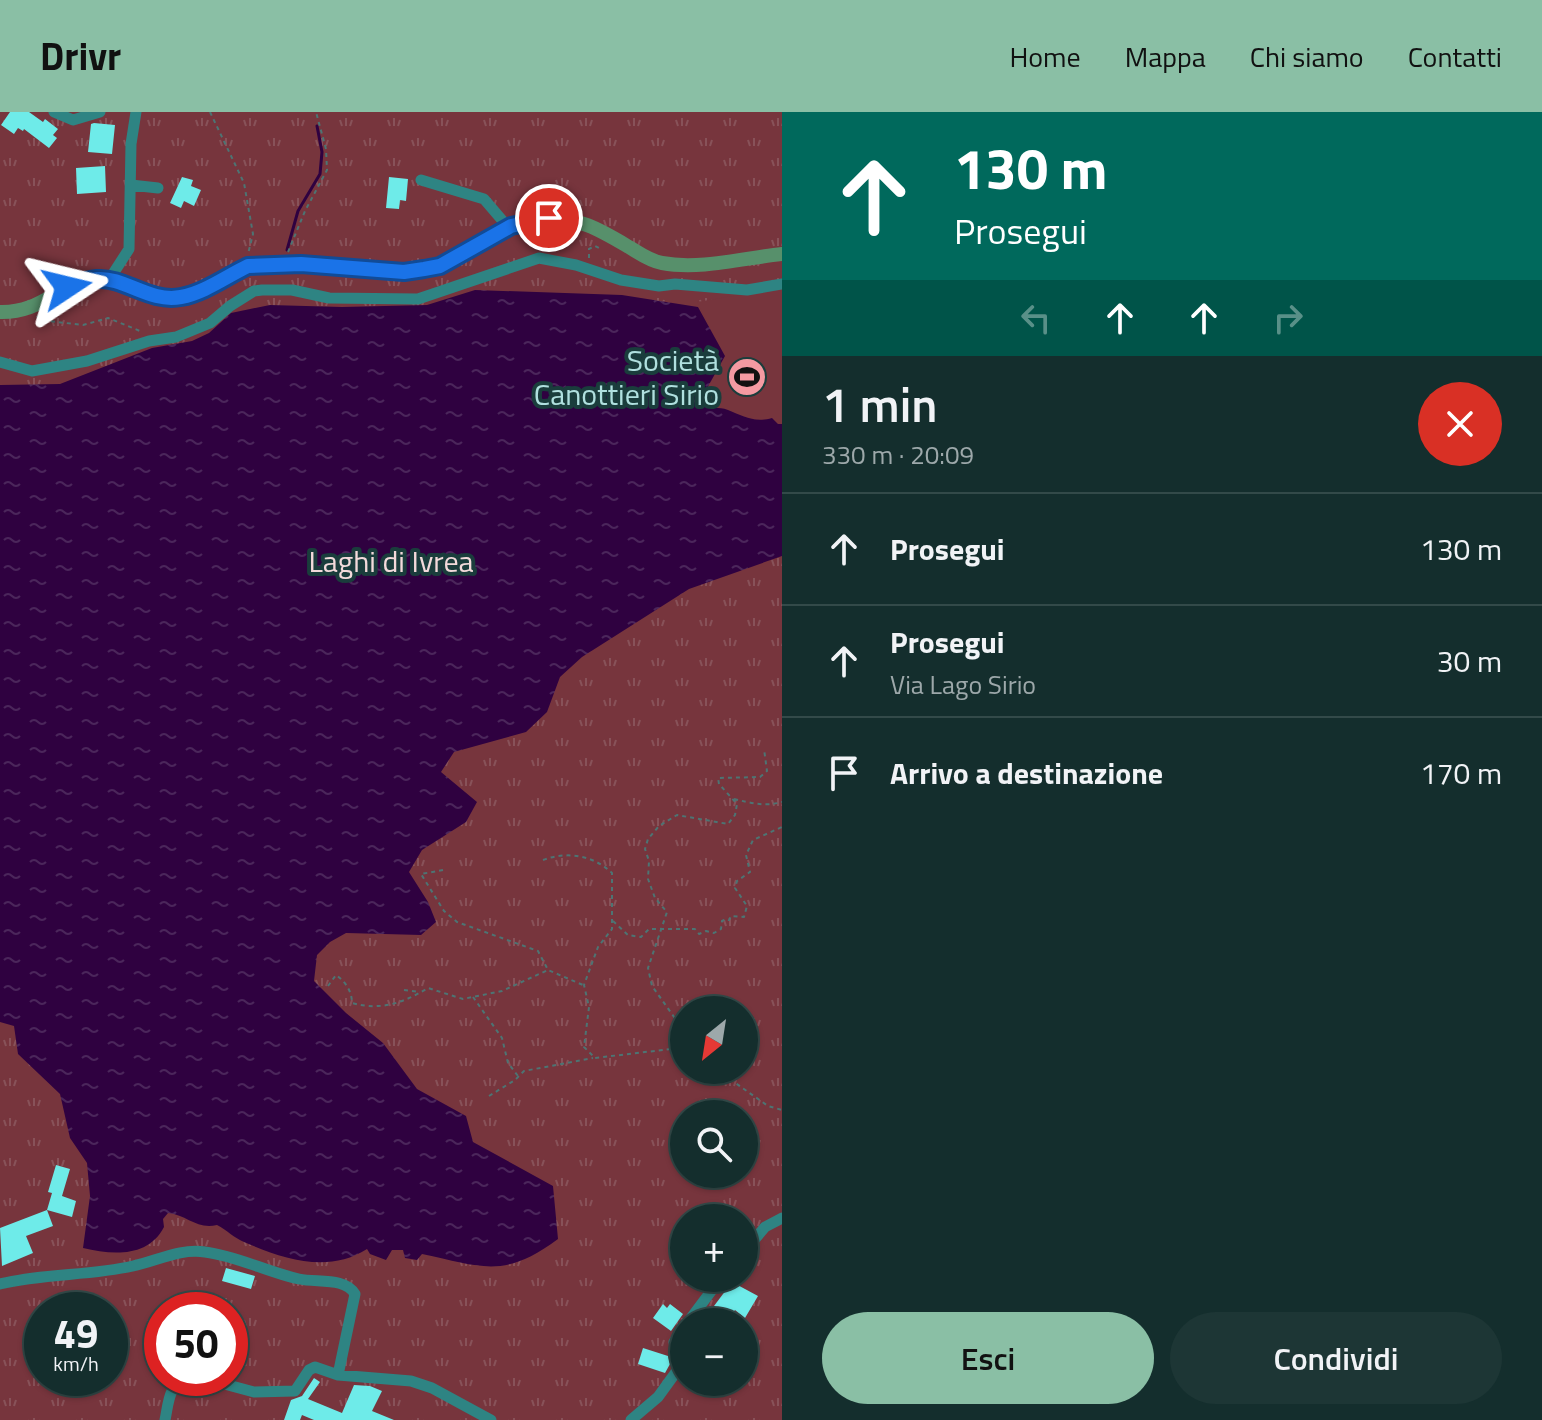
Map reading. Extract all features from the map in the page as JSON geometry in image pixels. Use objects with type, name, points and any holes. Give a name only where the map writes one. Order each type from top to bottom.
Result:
[{"type":"main road","points":[[0,312],[19,313],[67,287],[97,279],[109,280],[161,298],[179,298],[194,294],[253,265],[301,264],[404,272],[424,269],[440,266],[508,227],[549,218],[592,225],[659,263],[686,265],[782,254]]},
{"type":"street","points":[[54,112],[73,120],[100,112]]},
{"type":"street","points":[[109,280],[129,249],[131,144],[136,112]]},
{"type":"street","points":[[421,180],[484,199],[508,227]]},
{"type":"street","points":[[131,185],[158,188]]},
{"type":"street","points":[[0,362],[32,371],[87,361],[176,337],[210,323],[254,291],[292,290],[329,298],[418,299],[539,258],[576,265],[621,280],[659,286],[675,284],[747,290],[782,284]]},
{"type":"street","points":[[758,1235],[765,1227],[782,1218]]},
{"type":"street","points":[[0,1284],[39,1276],[133,1266],[170,1255],[202,1251],[300,1279],[343,1284],[351,1287],[355,1294],[338,1375]]},
{"type":"street","points":[[698,1308],[710,1292]]},
{"type":"street","points":[[248,1391],[295,1391],[309,1370],[315,1367],[338,1375],[411,1381],[432,1388],[491,1420]]},
{"type":"street","points":[[631,1420],[658,1397],[670,1380]]},
{"type":"street","points":[[165,1420],[170,1396]]},
{"type":"path","points":[[210,112],[244,183],[253,234],[248,252],[253,265]]},
{"type":"path","points":[[282,259],[290,250],[305,211],[327,170],[326,149],[316,112]]},
{"type":"path","points":[[33,308],[40,320],[83,325],[108,318],[157,340]]},
{"type":"path","points":[[670,1011],[652,986],[648,968],[667,912],[655,898],[648,879],[649,861],[645,849],[648,839],[659,826],[677,815],[728,824],[735,815],[737,804],[719,784],[718,778],[760,777],[767,771],[764,749]]},
{"type":"path","points":[[733,799],[749,801],[757,806],[782,802]]},
{"type":"path","points":[[612,920],[628,935],[641,937],[649,929],[695,929],[699,934],[706,931],[714,933],[721,929],[722,921],[729,920],[731,916],[744,917],[747,906],[735,888],[737,881],[750,872],[746,855],[753,840],[782,827]]},
{"type":"path","points":[[543,860],[568,853],[602,864],[612,873],[612,929],[598,947],[584,985],[589,1007],[584,1047],[595,1058]]},
{"type":"path","points":[[443,870],[421,874],[444,911],[457,922],[538,951],[548,970],[584,985]]},
{"type":"path","points":[[328,986],[336,975],[344,981],[352,1003],[367,1008],[403,1003],[428,988],[463,999],[502,991],[548,970]]},
{"type":"path","points":[[404,990],[421,992]]},
{"type":"path","points":[[473,997],[502,1038],[508,1063],[519,1077]]},
{"type":"path","points":[[489,1096],[524,1071],[670,1049]]},
{"type":"path","points":[[737,1084],[768,1106],[782,1110]]},
{"type":"green space","name":"Laghi di Ivrea","points":[[0,112],[782,112],[782,1420],[0,1420]]},
{"type":"green space","name":"Società Canottieri Sirio","points":[[782,288],[782,424],[741,417],[728,410],[710,409],[703,405],[701,399],[724,356],[697,302]]},
{"type":"water","points":[[475,290],[622,295],[698,307],[725,356],[701,399],[703,405],[754,419],[772,418],[782,424],[782,556],[689,589],[582,657],[560,677],[547,712],[526,732],[454,752],[441,772],[477,802],[466,822],[422,850],[409,872],[428,902],[436,922],[421,935],[346,933],[330,942],[317,955],[314,981],[346,1013],[383,1043],[417,1089],[466,1116],[473,1142],[553,1186],[558,1239],[539,1252],[507,1265],[478,1266],[422,1254],[417,1260],[405,1258],[403,1250],[392,1250],[386,1260],[370,1254],[367,1249],[337,1261],[306,1261],[259,1248],[217,1225],[204,1226],[168,1213],[157,1237],[139,1249],[117,1253],[83,1248],[90,1196],[87,1163],[70,1138],[60,1094],[18,1054],[14,1026],[0,1022],[0,385],[60,384],[152,348],[192,341],[209,333],[231,313],[270,305],[427,305]]},
{"type":"building","points":[[10,112],[29,112],[43,122],[45,119],[58,129],[53,135],[57,138],[49,148],[24,129],[18,128],[14,134],[1,125]]},
{"type":"building","points":[[91,124],[115,125],[112,154],[88,152]]},
{"type":"building","points":[[105,166],[106,192],[77,194],[76,168]]},
{"type":"building","points":[[182,177],[193,180],[191,186],[201,190],[194,206],[184,201],[181,208],[170,203]]},
{"type":"building","points":[[389,177],[408,179],[406,201],[400,200],[399,209],[386,208]]},
{"type":"building","points":[[56,1165],[70,1169],[62,1196],[76,1201],[72,1217],[47,1210],[52,1193],[48,1192]]},
{"type":"building","points":[[47,1210],[53,1226],[26,1236],[33,1253],[2,1266],[0,1228]]},
{"type":"building","points":[[226,1268],[255,1276],[251,1289],[222,1281]]},
{"type":"building","points":[[724,1292],[751,1292],[758,1296],[751,1308],[712,1308]]},
{"type":"building","points":[[663,1304],[667,1308],[670,1304],[675,1308],[670,1308],[670,1330],[653,1318]]},
{"type":"building","points":[[643,1348],[668,1356],[670,1364],[665,1373],[638,1364]]},
{"type":"building","points":[[314,1378],[320,1382],[308,1399],[342,1413],[354,1385],[370,1386],[382,1391],[372,1411],[394,1420],[314,1420],[302,1415],[300,1420],[284,1420],[291,1400],[302,1396]]},
{"type":"waterway","points":[[287,250],[298,211],[320,174],[322,152],[317,126]]},
{"type":"place","name":"Società Canottieri Sirio","points":[[747,377]]},
{"type":"route","points":[[67,287],[97,279],[109,280],[145,294],[179,298],[194,294],[248,266],[301,264],[404,272],[440,266],[511,226],[549,218]]}]
